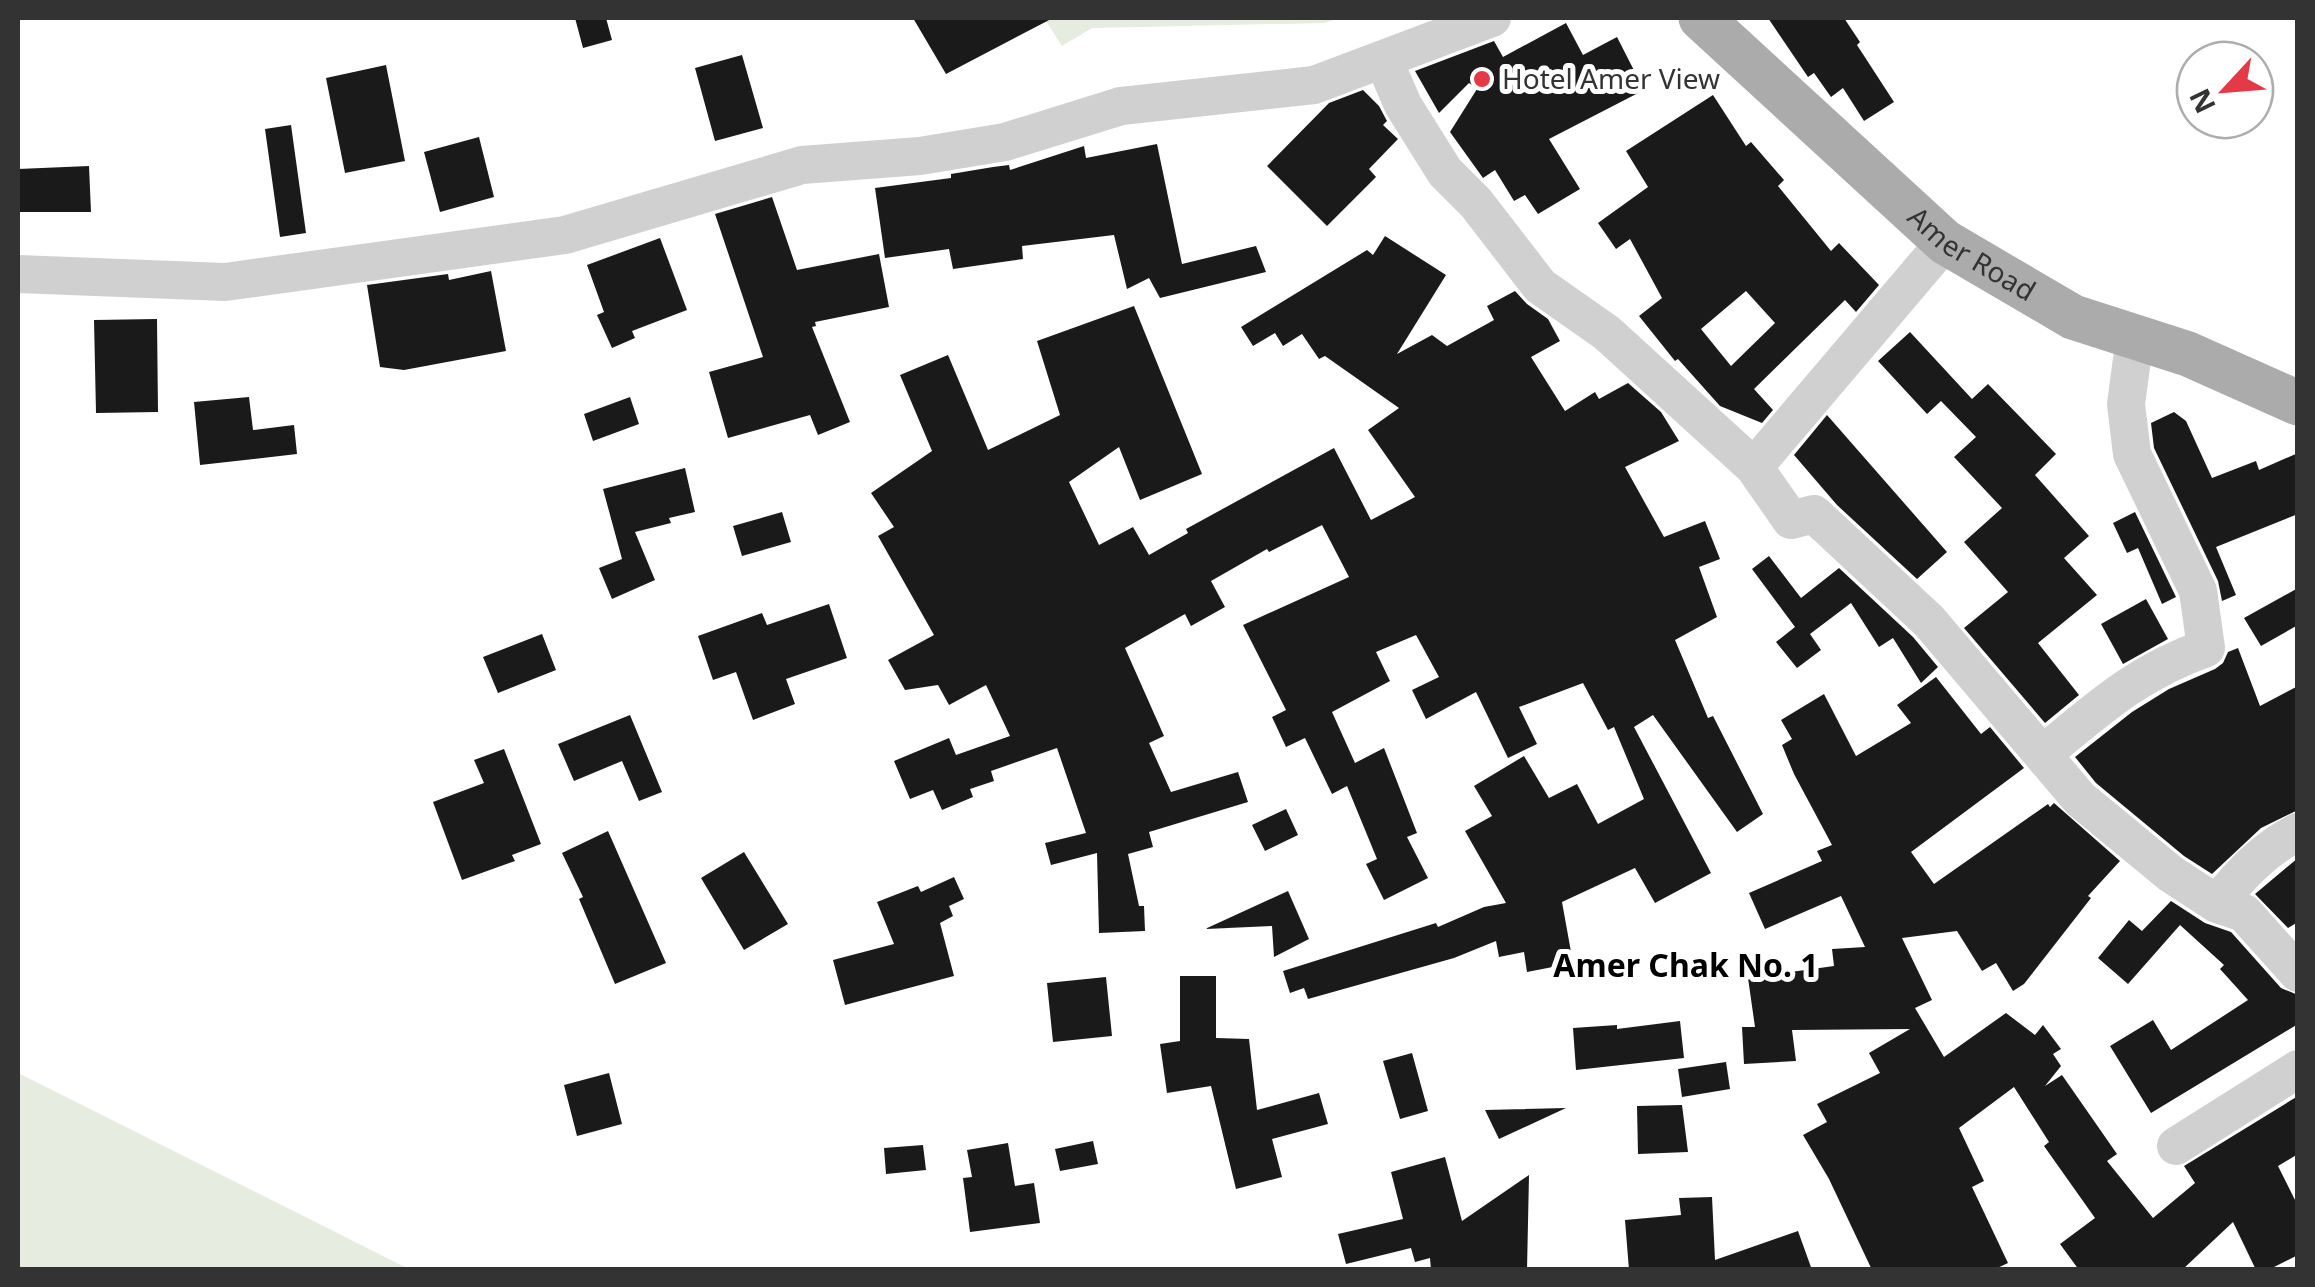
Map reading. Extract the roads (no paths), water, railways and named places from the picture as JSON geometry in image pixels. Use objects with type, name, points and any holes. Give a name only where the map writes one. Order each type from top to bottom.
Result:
[{"type":"main road","name":"Amer Road","points":[[1701,18],[1945,242],[2073,317],[2188,354],[2298,403]]},
{"type":"street","points":[[18,274],[224,282],[565,235],[802,165],[920,156],[1005,142],[1121,106],[1314,84],[1492,18]]},
{"type":"street","points":[[1384,60],[1403,105],[1445,172],[1476,203],[1540,286],[1608,334],[1754,467],[1791,520],[1814,514],[1929,621],[2080,800],[2171,874],[2216,904],[2244,913],[2298,973]]},
{"type":"street","points":[[1754,467],[1945,242]]},
{"type":"street","points":[[2043,754],[2120,690],[2165,662],[2206,648],[2198,591],[2132,454],[2126,404],[2135,337]]},
{"type":"street","points":[[2216,904],[2274,844],[2298,832]]},
{"type":"street","points":[[2176,1146],[2298,1068]]},
{"type":"place","name":"Hotel Amer View","points":[[1482,79]]},
{"type":"district","name":"Amer Chak No. 1","points":[[1686,966]]}]
